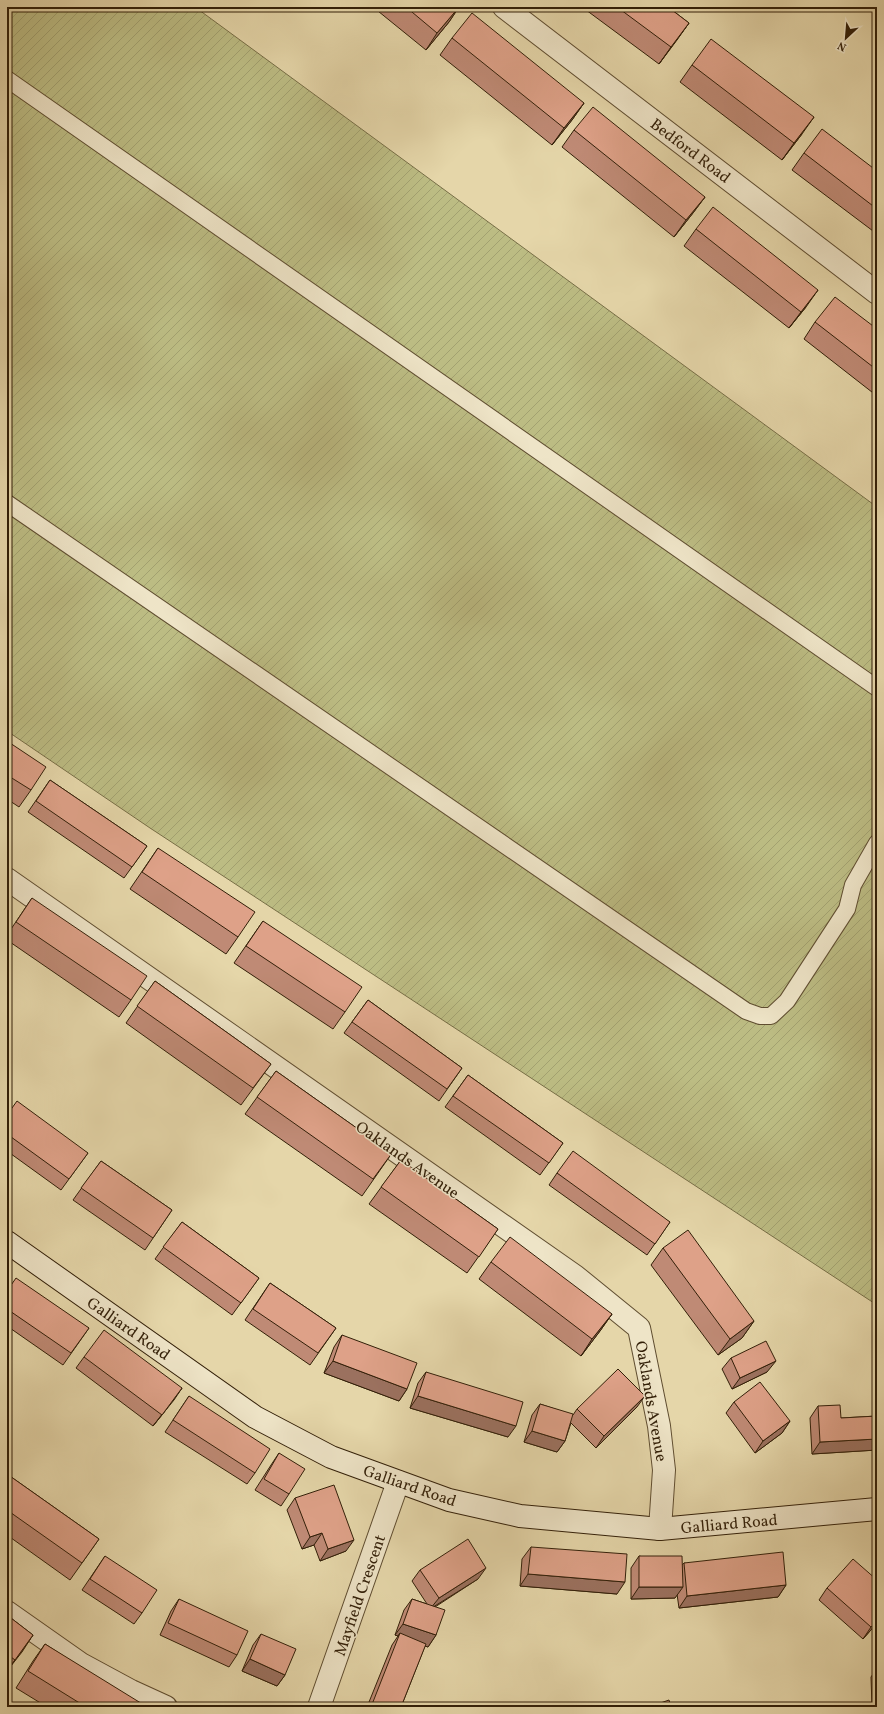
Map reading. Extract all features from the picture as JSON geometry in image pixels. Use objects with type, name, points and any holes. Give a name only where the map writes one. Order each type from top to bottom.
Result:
[{"type":"street","name":"Bedford Road","points":[[504,7],[877,293]]},
{"type":"street","name":"Oaklands Avenue","points":[[7,879],[575,1276],[639,1328],[658,1419],[664,1470],[660,1529]]},
{"type":"street","name":"Galliard Road","points":[[7,1242],[255,1417],[331,1457],[448,1500],[520,1516],[660,1529],[877,1509]]},
{"type":"street","name":"Mayfield Crescent","points":[[319,1707],[398,1482]]},
{"type":"street","points":[[7,1612],[82,1664],[131,1691],[166,1707]]},
{"type":"lane","points":[[7,79],[877,688]]},
{"type":"lane","points":[[7,503],[746,1011],[760,1016],[771,1016],[787,1000],[847,909],[853,885],[877,843]]},
{"type":"green space","points":[[7,7],[195,7],[877,507],[877,1305],[150,828],[7,731]]},
{"type":"building","points":[[406,7],[459,7],[437,33]]},
{"type":"building","points":[[617,7],[668,7],[689,23],[671,47]]},
{"type":"building","points":[[472,13],[584,103],[564,128],[452,38]]},
{"type":"building","points":[[711,39],[814,117],[794,143],[692,65]]},
{"type":"building","points":[[593,107],[705,197],[686,220],[574,130]]},
{"type":"building","points":[[822,129],[877,171],[877,209],[804,153]]},
{"type":"building","points":[[713,207],[818,290],[801,312],[696,229]]},
{"type":"building","points":[[835,297],[877,329],[877,370],[815,322]]},
{"type":"building","points":[[7,741],[46,767],[31,790],[7,775]]},
{"type":"building","points":[[50,780],[147,846],[132,867],[36,801]]},
{"type":"building","points":[[158,848],[255,912],[238,937],[142,872]]},
{"type":"building","points":[[32,898],[147,976],[131,1000],[16,922]]},
{"type":"building","points":[[263,921],[362,987],[345,1012],[246,946]]},
{"type":"building","points":[[155,981],[271,1064],[253,1088],[137,1006]]},
{"type":"building","points":[[368,1000],[462,1068],[447,1089],[352,1022]]},
{"type":"building","points":[[276,1071],[392,1153],[373,1179],[257,1097]]},
{"type":"building","points":[[468,1075],[563,1143],[549,1163],[453,1096]]},
{"type":"building","points":[[17,1101],[88,1153],[69,1179],[7,1134],[7,1115]]},
{"type":"building","points":[[573,1151],[670,1222],[655,1244],[557,1173]]},
{"type":"building","points":[[401,1160],[498,1229],[479,1257],[381,1187]]},
{"type":"building","points":[[101,1161],[172,1210],[153,1238],[81,1188]]},
{"type":"building","points":[[182,1222],[259,1278],[241,1303],[163,1247]]},
{"type":"building","points":[[688,1230],[754,1321],[730,1339],[663,1248]]},
{"type":"building","points":[[510,1237],[612,1314],[592,1339],[491,1262]]},
{"type":"building","points":[[16,1278],[89,1328],[71,1353],[7,1309],[7,1291]]},
{"type":"building","points":[[270,1283],[336,1328],[318,1353],[253,1309]]},
{"type":"building","points":[[104,1330],[182,1388],[162,1415],[84,1357]]},
{"type":"building","points":[[342,1335],[417,1363],[407,1389],[333,1361]]},
{"type":"building","points":[[766,1341],[776,1361],[740,1378],[731,1358]]},
{"type":"building","points":[[618,1369],[645,1396],[604,1436],[577,1409]]},
{"type":"building","points":[[426,1372],[523,1402],[516,1426],[418,1396]]},
{"type":"building","points":[[760,1382],[790,1421],[763,1441],[734,1402]]},
{"type":"building","points":[[189,1396],[270,1449],[255,1473],[173,1420]]},
{"type":"building","points":[[540,1404],[573,1414],[565,1441],[532,1431]]},
{"type":"building","points":[[840,1405],[841,1418],[877,1416],[877,1439],[820,1442],[818,1406]]},
{"type":"building","points":[[279,1453],[305,1469],[289,1494],[264,1479]]},
{"type":"building","points":[[7,1474],[99,1539],[82,1563],[7,1510]]},
{"type":"building","points":[[334,1485],[354,1540],[328,1549],[322,1533],[310,1537],[295,1498]]},
{"type":"building","points":[[468,1539],[486,1568],[439,1598],[420,1570]]},
{"type":"building","points":[[531,1547],[627,1554],[625,1582],[528,1574]]},
{"type":"building","points":[[783,1552],[786,1585],[687,1596],[684,1563]]},
{"type":"building","points":[[105,1556],[157,1590],[142,1613],[90,1579]]},
{"type":"building","points":[[639,1556],[682,1556],[683,1587],[639,1587]]},
{"type":"building","points":[[853,1559],[877,1580],[877,1621],[871,1627],[827,1588]]},
{"type":"building","points":[[179,1599],[248,1631],[237,1655],[168,1623]]},
{"type":"building","points":[[412,1599],[445,1610],[436,1635],[403,1624]]},
{"type":"building","points":[[7,1615],[33,1635],[15,1660],[7,1654]]},
{"type":"building","points":[[400,1633],[426,1644],[401,1707],[371,1707]]},
{"type":"building","points":[[261,1634],[296,1649],[285,1675],[250,1659]]},
{"type":"building","points":[[45,1644],[144,1705],[143,1707],[86,1707],[28,1671]]},
{"type":"building","points":[[669,1700],[671,1707],[649,1707]]}]
